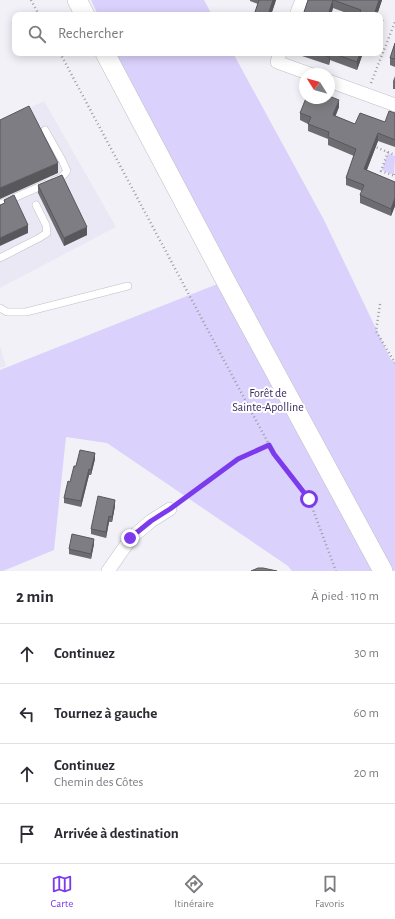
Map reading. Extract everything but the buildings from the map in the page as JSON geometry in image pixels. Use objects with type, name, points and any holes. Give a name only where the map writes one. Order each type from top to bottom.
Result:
[{"type":"main road","points":[[77,0],[83,12]]},
{"type":"main road","points":[[107,56],[229,287],[384,571]]},
{"type":"main road","points":[[341,493],[376,571]]},
{"type":"street","points":[[297,12],[302,0]]},
{"type":"street","points":[[279,56],[277,62],[299,70]]},
{"type":"street","points":[[335,83],[395,105]]},
{"type":"street","points":[[108,571],[130,538],[151,521],[170,509]]},
{"type":"lane","points":[[0,204],[60,178],[67,172],[45,130]]},
{"type":"lane","points":[[0,258],[47,233],[46,225],[36,205]]},
{"type":"lane","points":[[0,308],[7,312],[26,312],[128,286]]},
{"type":"path","points":[[31,0],[37,12]]},
{"type":"path","points":[[383,53],[395,22]]},
{"type":"path","points":[[62,56],[274,454],[309,499],[336,571]]},
{"type":"path","points":[[367,95],[382,56]]},
{"type":"path","points":[[369,144],[395,156]]},
{"type":"path","points":[[388,152],[381,171],[394,176],[395,174]]},
{"type":"path","points":[[380,304],[376,331],[395,363]]},
{"type":"path","points":[[170,509],[238,459],[269,445]]},
{"type":"shaded area","points":[[44,101],[116,227],[0,288],[0,122]]},
{"type":"shaded area","points":[[0,346],[6,366],[0,368]]},
{"type":"green space","points":[[91,0],[204,0],[210,12],[97,12]]},
{"type":"green space","name":"Forêt de Sainte-Apolline","points":[[117,56],[235,56],[324,220],[391,360],[395,362],[395,571],[292,571],[288,566],[107,443],[66,437],[54,550],[0,571],[0,370],[225,281]]},
{"type":"green space","points":[[388,153],[395,156],[394,175],[382,170]]},
{"type":"route","points":[[130,538],[151,521],[170,509],[238,459],[269,445],[274,454],[309,499]]}]
